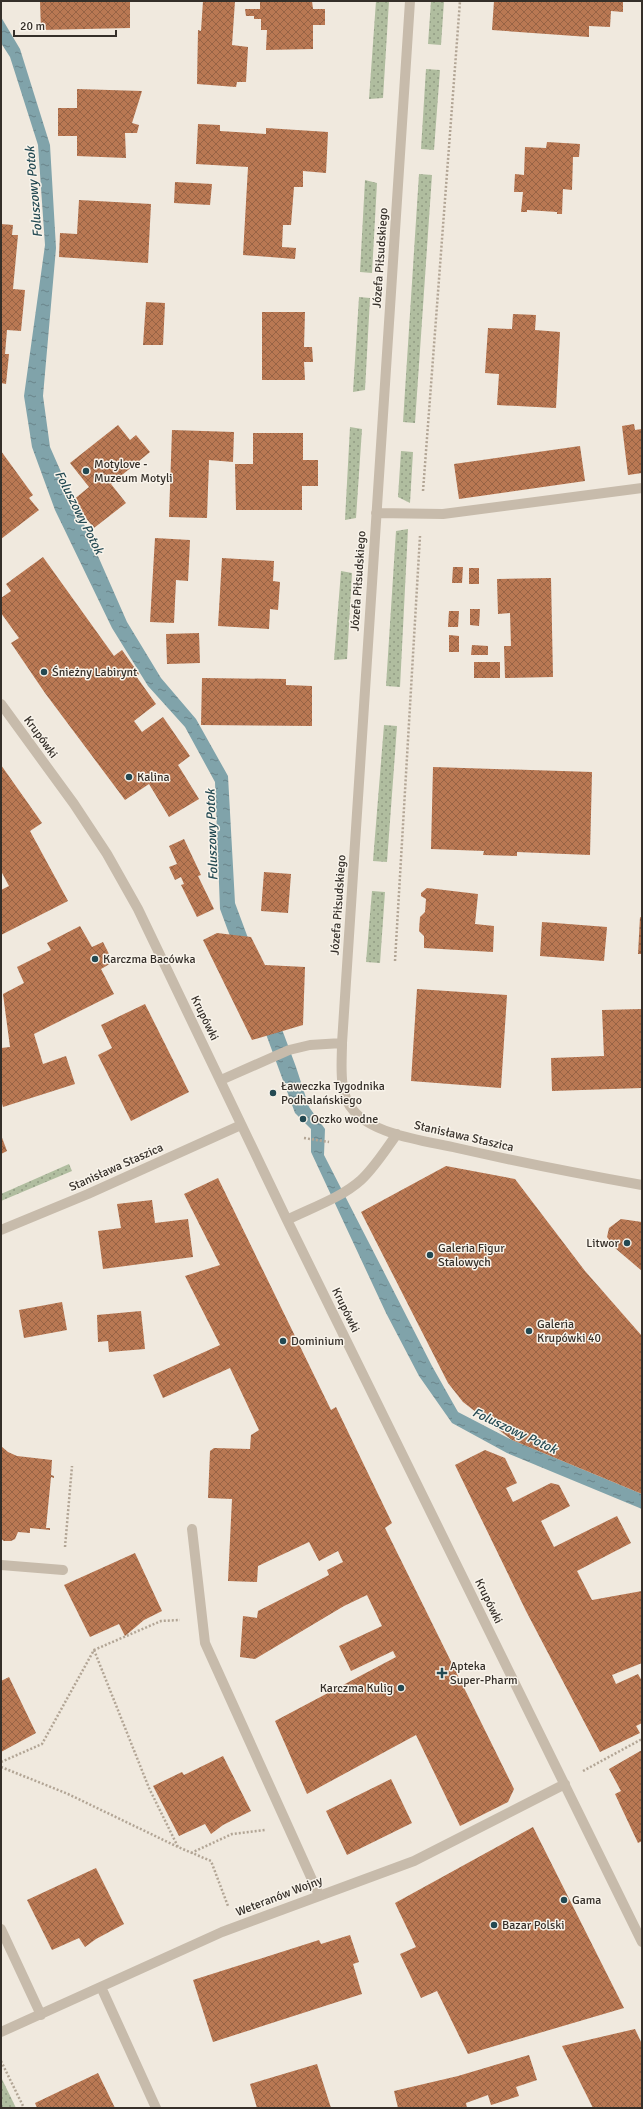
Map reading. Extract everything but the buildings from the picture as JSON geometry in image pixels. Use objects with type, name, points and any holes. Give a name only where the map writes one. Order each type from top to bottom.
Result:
[{"type":"street","name":"Józefa Piłsudskiego","points":[[397,1134],[365,1121],[353,1110],[345,1098],[342,1078],[342,1043],[410,1]]},
{"type":"street","points":[[376,512],[444,514],[642,488]]},
{"type":"street","name":"Krupówki","points":[[1,704],[74,804],[108,854],[138,909],[287,1220],[642,1942]]},
{"type":"street","points":[[221,1080],[289,1050],[310,1045],[342,1043]]},
{"type":"street","name":"Stanisława Staszica","points":[[1,1230],[88,1194],[241,1125]]},
{"type":"street","name":"Stanisława Staszica","points":[[287,1220],[346,1190],[360,1180],[371,1169],[397,1134],[539,1167],[642,1185]]},
{"type":"street","points":[[192,1529],[205,1643],[319,1895]]},
{"type":"street","points":[[1,1565],[63,1570]]},
{"type":"street","name":"Weteranów Wojny","points":[[1,2032],[236,1926],[414,1860],[564,1783]]},
{"type":"street","points":[[1,1929],[41,2015]]},
{"type":"street","points":[[101,1987],[156,2108]]},
{"type":"path","points":[[395,961],[422,514],[460,1]]},
{"type":"path","points":[[304,1138],[329,1142]]},
{"type":"path","points":[[63,1570],[72,1466]]},
{"type":"path","points":[[1,1762],[42,1744],[94,1650],[161,1621],[202,1619]]},
{"type":"path","points":[[94,1650],[149,1788],[178,1847]]},
{"type":"path","points":[[564,1783],[642,1739]]},
{"type":"path","points":[[1,1767],[68,1794],[211,1862],[236,1926]]},
{"type":"path","points":[[191,1853],[232,1834],[260,1830],[290,1830]]},
{"type":"path","points":[[1,2061],[24,2108]]},
{"type":"green space","points":[[376,1],[389,1],[383,98],[369,99]]},
{"type":"green space","points":[[431,1],[444,1],[441,45],[428,44]]},
{"type":"green space","points":[[426,69],[440,70],[434,150],[421,149]]},
{"type":"green space","points":[[419,174],[432,175],[415,423],[403,422]]},
{"type":"green space","points":[[365,180],[377,183],[372,273],[360,272]]},
{"type":"green space","points":[[359,297],[370,298],[365,390],[353,392]]},
{"type":"green space","points":[[350,427],[362,429],[356,518],[345,520]]},
{"type":"green space","points":[[401,451],[413,452],[410,503],[398,497]]},
{"type":"green space","points":[[408,529],[400,687],[386,686],[396,531]]},
{"type":"green space","points":[[341,571],[352,573],[347,659],[334,660]]},
{"type":"green space","points":[[384,725],[397,726],[387,862],[373,861]]},
{"type":"green space","points":[[372,891],[385,892],[380,963],[366,962]]},
{"type":"green space","points":[[69,1164],[72,1171],[1,1201],[1,1194]]},
{"type":"green space","points":[[1,2077],[16,2108],[1,2108]]},
{"type":"water","points":[[1,17],[20,49],[50,145],[56,248],[43,396],[50,447],[127,622],[161,678],[196,719],[228,776],[235,903],[296,1067],[309,1107],[325,1129],[324,1155],[432,1366],[458,1412],[512,1440],[642,1494],[642,1509],[507,1453],[452,1423],[419,1376],[386,1313],[311,1152],[311,1129],[295,1113],[220,909],[215,782],[185,727],[148,686],[112,628],[55,510],[32,447],[24,396],[45,245],[38,145],[10,57],[1,43]]},
{"type":"place","name":"Motylove - Muzeum Motyli","points":[[86,471]]},
{"type":"place","name":"Śnieżny Labirynt","points":[[44,672]]},
{"type":"place","name":"Kalina","points":[[129,777]]},
{"type":"place","name":"Karczma Bacówka","points":[[95,959]]},
{"type":"place","name":"Ławeczka Tygodnika Podhalańskiego","points":[[273,1093]]},
{"type":"place","name":"Oczko wodne","points":[[303,1119]]},
{"type":"place","name":"Litwor","points":[[627,1243]]},
{"type":"place","name":"Galeria Figur Stalowych","points":[[430,1255]]},
{"type":"place","name":"Galeria Krupówki 40","points":[[529,1331]]},
{"type":"place","name":"Dominium","points":[[283,1341]]},
{"type":"place","name":"Apteka Super-Pharm","points":[[442,1673]]},
{"type":"place","name":"Karczma Kulig","points":[[401,1688]]},
{"type":"place","name":"Gama","points":[[564,1900]]},
{"type":"place","name":"Bazar Polski","points":[[494,1925]]},
{"type":"water label","name":"Foluszowy Potok","points":[[33,192]]},
{"type":"water label","name":"Foluszowy Potok","points":[[80,512]]},
{"type":"water label","name":"Foluszowy Potok","points":[[211,835]]},
{"type":"water label","name":"Foluszowy Potok","points":[[515,1430]]}]
